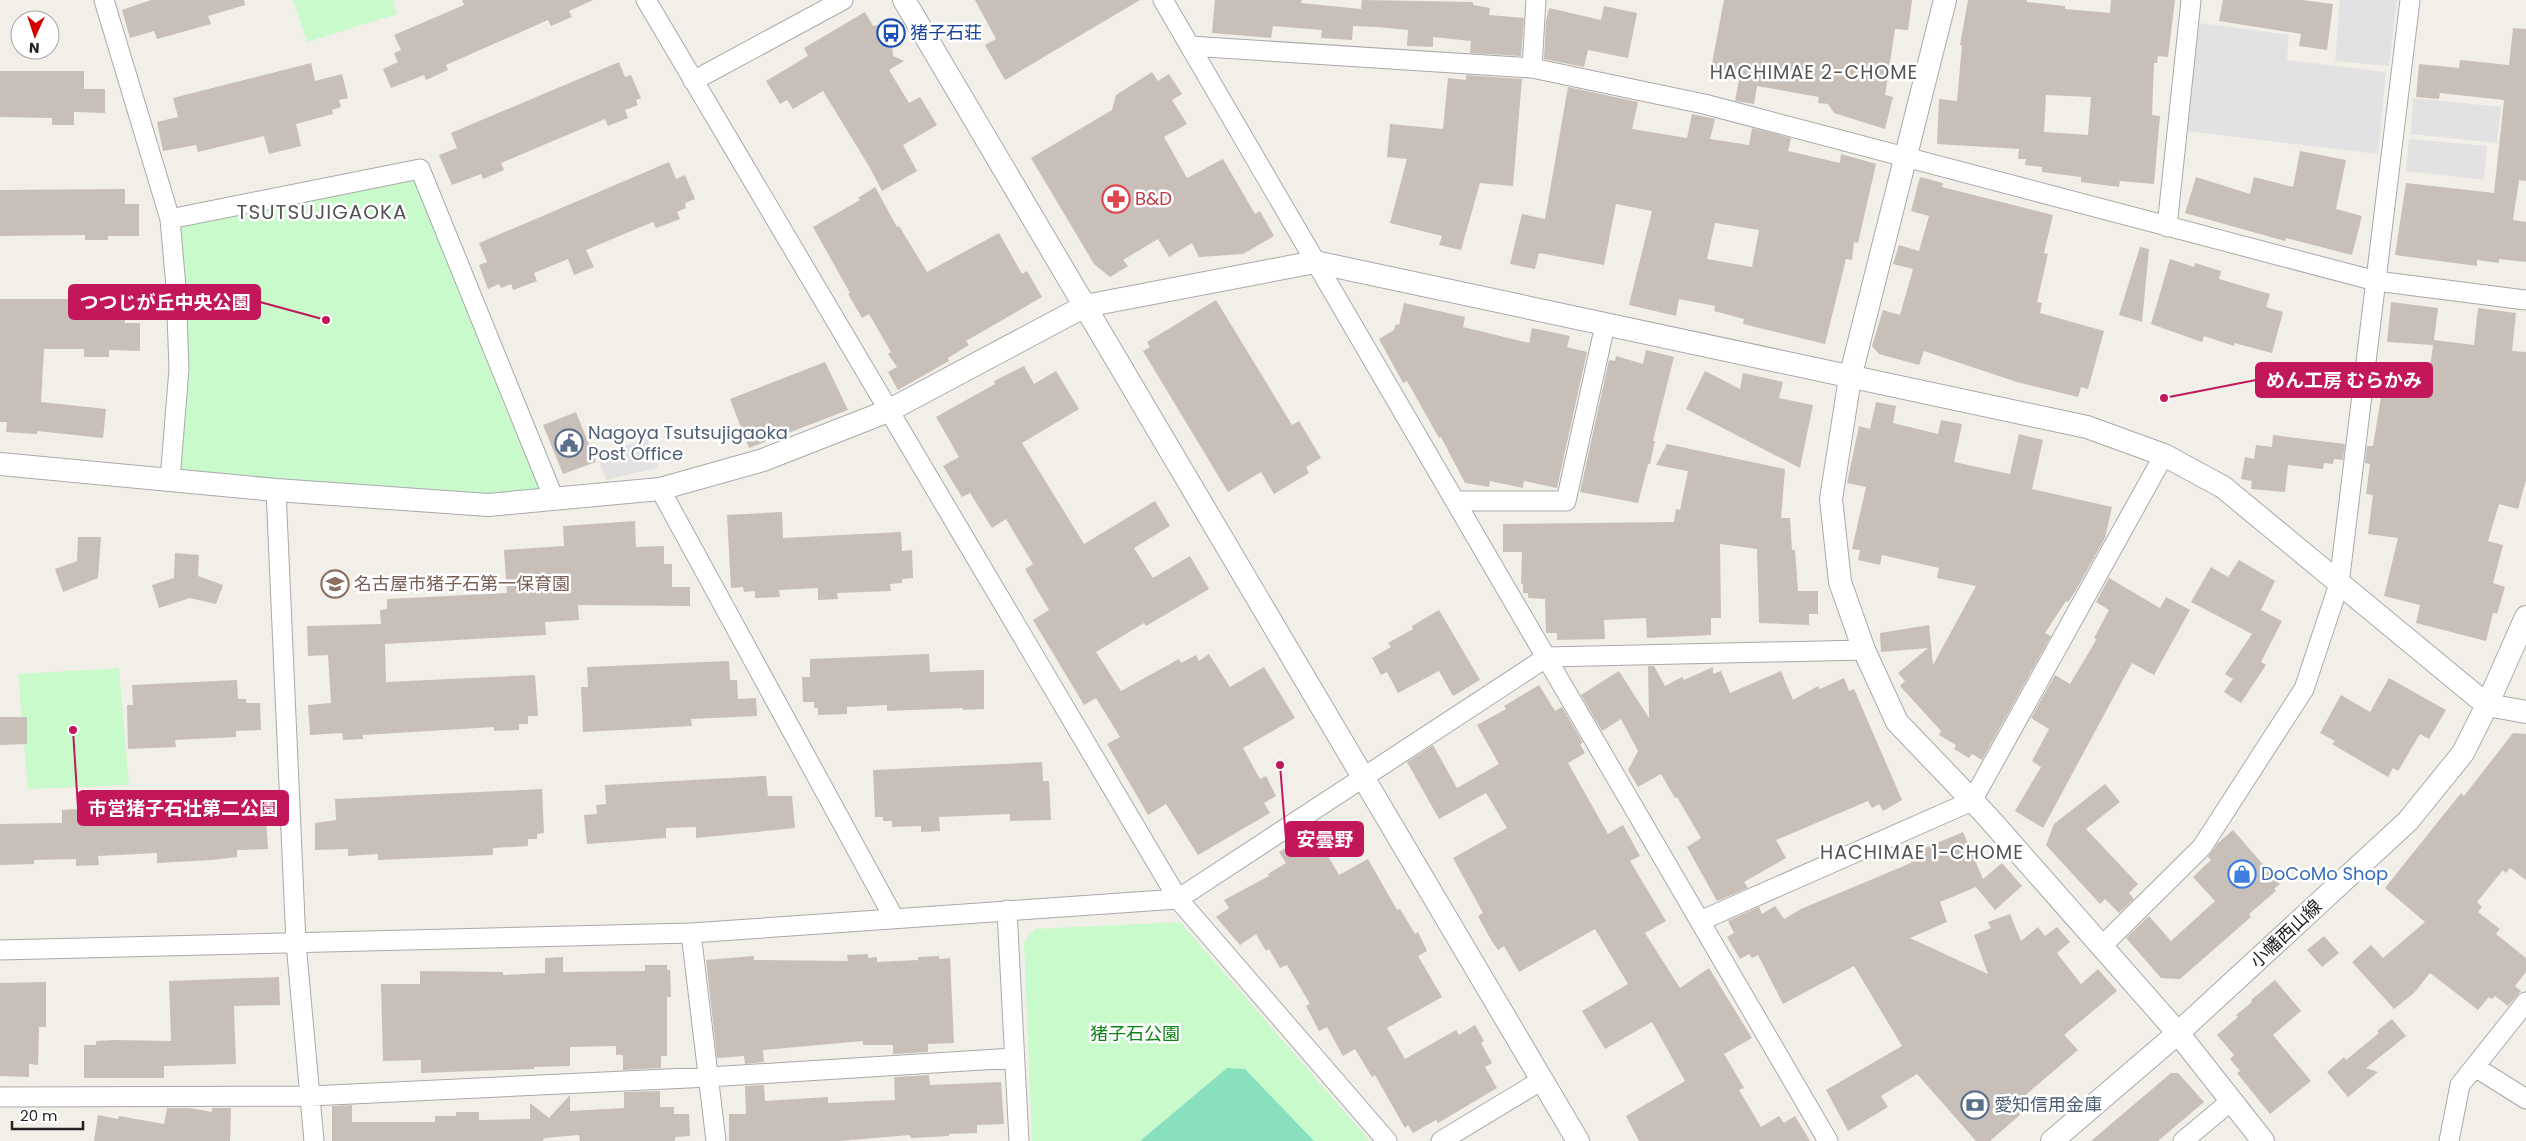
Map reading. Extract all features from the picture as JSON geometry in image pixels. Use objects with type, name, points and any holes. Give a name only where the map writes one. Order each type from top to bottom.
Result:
[{"type":"street","points":[[104,0],[170,219],[176,287],[179,369],[170,480]]},
{"type":"street","points":[[646,0],[1178,899],[1388,1141]]},
{"type":"street","points":[[693,80],[843,0]]},
{"type":"street","points":[[904,0],[1578,1141]]},
{"type":"street","points":[[1164,0],[1314,262],[1456,501],[1828,1141]]},
{"type":"street","points":[[1532,68],[1536,0]]},
{"type":"street","points":[[1945,0],[1850,378],[1831,499],[1840,582],[1864,650],[1897,722],[1972,800],[2178,1033],[2263,1141]]},
{"type":"street","points":[[2167,226],[2191,0]]},
{"type":"street","points":[[2102,946],[2202,847],[2304,690],[2339,584],[2410,0]]},
{"type":"street","points":[[1190,46],[1532,68],[1704,104],[2376,281],[2526,300]]},
{"type":"street","points":[[170,219],[420,169],[554,499]]},
{"type":"street","points":[[0,464],[276,490],[488,506],[660,489],[763,460],[888,411],[1085,306],[1314,262],[1850,378],[2087,427],[2164,455],[2223,487],[2487,705],[2526,712]]},
{"type":"street","points":[[1456,501],[1566,501],[1605,325]]},
{"type":"street","points":[[1700,921],[1972,800],[2164,455]]},
{"type":"street","points":[[660,489],[894,918]]},
{"type":"street","points":[[276,490],[296,942],[314,1141]]},
{"type":"street","name":"小幡西山線","points":[[2052,1141],[2178,1033],[2408,822],[2463,753],[2526,618]]},
{"type":"street","points":[[0,950],[691,933],[1178,899],[1547,657],[1864,650]]},
{"type":"street","points":[[1007,910],[1019,1141]]},
{"type":"street","points":[[691,933],[716,1141]]},
{"type":"street","points":[[2449,1141],[2460,1085],[2526,1002]]},
{"type":"street","points":[[0,1097],[310,1096],[709,1077],[1014,1058]]},
{"type":"street","points":[[2475,1066],[2526,1099]]},
{"type":"street","points":[[1441,1141],[1542,1080]]},
{"type":"street","points":[[2182,1141],[2231,1100]]},
{"type":"green space","points":[[293,0],[393,0],[397,14],[307,42]]},
{"type":"green space","points":[[420,169],[554,499],[170,480],[170,219]]},
{"type":"green space","points":[[119,668],[129,785],[28,789],[18,674]]},
{"type":"green space","name":"猪子石公園","points":[[1180,922],[1370,1141],[1032,1141],[1024,942],[1035,929]]},
{"type":"green space","points":[[1227,1068],[1245,1069],[1314,1141],[1140,1141]]},
{"type":"shaded area","points":[[2340,0],[2397,0],[2389,66],[2335,61]]},
{"type":"shaded area","points":[[2199,23],[2289,35],[2287,60],[2386,72],[2378,154],[2186,131]]},
{"type":"shaded area","points":[[2413,98],[2501,107],[2497,143],[2411,134]]},
{"type":"shaded area","points":[[2409,139],[2487,146],[2484,180],[2406,171]]},
{"type":"shaded area","points":[[647,438],[658,468],[606,480],[597,456]]},
{"type":"building","points":[[151,0],[244,0],[245,5],[208,16],[211,24],[157,39],[154,31],[130,38],[122,10]]},
{"type":"building","points":[[462,0],[593,0],[569,11],[572,17],[551,26],[548,20],[446,65],[448,70],[426,80],[424,75],[391,88],[383,69],[398,62],[394,53],[401,50],[394,35],[464,5]]},
{"type":"building","points":[[975,0],[1140,0],[1005,80],[985,45],[996,39]]},
{"type":"building","points":[[1215,0],[1302,0],[1301,3],[1361,9],[1362,0],[1473,2],[1473,5],[1490,8],[1489,15],[1524,18],[1521,56],[1470,53],[1471,41],[1433,37],[1433,47],[1407,46],[1408,30],[1377,27],[1353,26],[1352,40],[1321,38],[1322,30],[1273,26],[1271,38],[1212,33]]},
{"type":"building","points":[[1724,0],[1912,0],[1908,30],[1895,29],[1885,95],[1893,97],[1885,129],[1834,113],[1828,104],[1818,103],[1819,97],[1757,86],[1754,104],[1735,101],[1739,80],[1710,74]]},
{"type":"building","points":[[1968,0],[2027,0],[2027,2],[2065,6],[2065,9],[2110,13],[2111,0],[2175,0],[2168,57],[2158,56],[2157,63],[2154,63],[2152,115],[2160,116],[2154,184],[2120,181],[2119,187],[2081,182],[2081,177],[2042,172],[2042,167],[2025,165],[2026,159],[2018,159],[2019,149],[1937,144],[1939,99],[1957,101],[1962,45],[1960,45]],"holes":[[[2046,95],[2091,97],[2088,135],[2044,132]]]},
{"type":"building","points":[[2223,0],[2302,0],[2333,4],[2327,50],[2299,46],[2301,34],[2219,21]]},
{"type":"building","points":[[1604,6],[1637,13],[1628,58],[1588,50],[1584,67],[1544,59],[1546,21],[1549,8],[1601,20]]},
{"type":"building","points":[[865,12],[873,26],[878,25],[883,29],[892,43],[893,56],[904,61],[889,70],[909,103],[920,97],[937,125],[903,145],[917,171],[882,191],[823,91],[793,109],[787,100],[780,104],[766,81],[808,56],[804,48]]},
{"type":"building","points":[[2513,28],[2526,29],[2526,181],[2519,180],[2513,220],[2526,222],[2526,262],[2499,259],[2499,263],[2477,260],[2477,266],[2395,255],[2406,183],[2494,193],[2504,100],[2440,93],[2439,99],[2416,97],[2419,64],[2459,68],[2460,60],[2509,65]]},
{"type":"building","points":[[619,62],[625,77],[631,75],[641,98],[636,100],[638,105],[625,110],[628,118],[608,126],[605,119],[501,163],[504,170],[483,179],[481,174],[452,185],[439,155],[457,148],[451,133]]},
{"type":"building","points":[[311,63],[315,81],[342,74],[348,98],[339,100],[341,107],[332,110],[333,114],[296,124],[301,146],[269,154],[264,136],[198,152],[196,145],[163,151],[157,122],[178,117],[173,98]]},
{"type":"building","points":[[0,71],[84,71],[84,89],[105,89],[105,113],[74,112],[74,125],[52,125],[52,118],[0,117]]},
{"type":"building","points":[[1152,72],[1158,81],[1169,74],[1182,94],[1172,100],[1187,124],[1164,137],[1187,178],[1223,159],[1255,214],[1260,211],[1274,236],[1243,254],[1199,257],[1192,243],[1169,257],[1158,239],[1123,260],[1128,266],[1110,277],[1094,264],[1031,158],[1112,110],[1116,95]]},
{"type":"building","points":[[1466,75],[1522,79],[1513,186],[1480,183],[1461,250],[1439,245],[1442,236],[1390,223],[1407,159],[1387,157],[1390,124],[1443,129],[1448,78],[1466,80]]},
{"type":"building","points":[[1568,87],[1638,102],[1632,129],[1687,138],[1692,114],[1715,119],[1710,139],[1749,145],[1752,128],[1791,138],[1788,151],[1840,163],[1841,154],[1876,164],[1858,243],[1854,242],[1852,260],[1846,259],[1825,344],[1743,324],[1744,319],[1714,311],[1715,306],[1679,299],[1676,316],[1629,305],[1652,211],[1616,204],[1604,265],[1539,253],[1535,269],[1510,264],[1522,214],[1545,219]],"holes":[[[1715,223],[1759,230],[1752,267],[1707,259]]]},
{"type":"building","points":[[2300,151],[2346,160],[2336,209],[2362,216],[2352,255],[2286,238],[2285,241],[2185,213],[2196,177],[2250,194],[2254,177],[2293,187]]},
{"type":"building","points":[[669,162],[676,179],[685,175],[695,199],[685,203],[686,208],[677,212],[680,219],[656,228],[653,222],[586,250],[594,267],[574,275],[568,259],[534,273],[537,281],[513,290],[511,284],[501,288],[499,284],[488,289],[479,265],[487,262],[479,243]]},
{"type":"building","points":[[1920,177],[1943,183],[1942,187],[2053,215],[2044,253],[2048,254],[2037,302],[2042,303],[2040,313],[2104,331],[2088,389],[2081,387],[2078,397],[2017,382],[1924,351],[1919,365],[1879,354],[1872,346],[1883,310],[1900,315],[1913,269],[1893,264],[1899,245],[1919,251],[1929,216],[1911,211]]},
{"type":"building","points":[[875,187],[897,227],[899,226],[927,272],[999,233],[1022,274],[1027,271],[1042,297],[966,341],[969,345],[948,358],[949,361],[898,390],[888,372],[897,367],[888,354],[891,352],[869,314],[862,318],[813,227],[860,200],[858,198]]},
{"type":"building","points":[[125,189],[125,204],[139,204],[139,236],[108,236],[108,240],[85,240],[85,235],[0,236],[0,190]]},
{"type":"building","points":[[2140,247],[2149,249],[2142,322],[2119,315]]},
{"type":"building","points":[[2170,259],[2194,267],[2195,263],[2221,271],[2219,279],[2270,294],[2266,307],[2283,312],[2272,353],[2234,343],[2234,346],[2204,336],[2202,342],[2151,324]]},
{"type":"building","points":[[0,299],[125,299],[125,323],[140,323],[140,351],[109,350],[109,357],[84,357],[84,349],[44,349],[41,402],[106,409],[103,438],[37,431],[37,434],[6,432],[7,422],[0,422]]},
{"type":"building","points":[[1216,300],[1292,425],[1299,421],[1321,458],[1306,467],[1309,473],[1274,494],[1261,472],[1228,492],[1143,351],[1150,347],[1147,342]]},
{"type":"building","points":[[2391,302],[2438,308],[2434,340],[2474,345],[2478,308],[2516,313],[2512,351],[2526,352],[2526,480],[2518,509],[2499,504],[2488,541],[2503,545],[2493,583],[2505,587],[2497,614],[2493,613],[2486,641],[2416,623],[2420,605],[2384,596],[2398,538],[2368,534],[2373,495],[2366,494],[2370,464],[2365,463],[2367,446],[2373,446],[2383,385],[2398,386],[2399,381],[2428,384],[2433,345],[2387,342]]},
{"type":"building","points":[[1404,303],[1465,317],[1463,327],[1529,343],[1532,328],[1570,336],[1567,347],[1587,352],[1557,488],[1524,481],[1523,488],[1490,481],[1489,487],[1465,483],[1441,437],[1439,438],[1407,381],[1403,383],[1379,339],[1394,330],[1396,324],[1399,325]]},
{"type":"building","points":[[1646,350],[1674,357],[1653,441],[1655,441],[1650,464],[1648,464],[1638,503],[1580,492],[1609,360],[1615,361],[1616,356],[1643,364]]},
{"type":"building","points":[[825,362],[848,410],[749,448],[730,399]]},
{"type":"building","points":[[1024,366],[1034,384],[1056,371],[1079,409],[1022,443],[1084,544],[1155,501],[1170,526],[1134,548],[1153,578],[1190,556],[1209,589],[1146,626],[1144,623],[1096,652],[1121,691],[1179,659],[1181,663],[1196,655],[1199,661],[1209,654],[1230,687],[1264,667],[1295,718],[1243,748],[1260,779],[1266,776],[1276,796],[1264,803],[1270,813],[1198,855],[1166,804],[1148,815],[1107,744],[1120,737],[1096,698],[1084,705],[1033,620],[1049,610],[1025,569],[1033,564],[1006,519],[992,528],[970,493],[962,497],[943,466],[959,457],[936,417],[995,384],[994,381]]},
{"type":"building","points":[[1705,371],[1740,389],[1743,373],[1783,382],[1779,398],[1813,405],[1800,468],[1686,409]]},
{"type":"building","points":[[1876,402],[1896,406],[1893,423],[1938,434],[1941,420],[1962,424],[1954,462],[2010,474],[2019,434],[2043,440],[2032,489],[2112,507],[2105,538],[2076,590],[2068,602],[2066,601],[2045,633],[2051,636],[1982,760],[1972,754],[1969,758],[1954,749],[1956,745],[1939,735],[1941,731],[1900,686],[1905,681],[1898,673],[1928,648],[1881,652],[1880,633],[1929,625],[1933,665],[1976,586],[1937,578],[1939,568],[1882,555],[1880,565],[1858,560],[1860,550],[1852,549],[1866,487],[1847,483],[1859,426],[1870,429]]},
{"type":"building","points":[[576,412],[596,462],[563,474],[543,425]]},
{"type":"building","points":[[2273,435],[2345,444],[2343,460],[2334,459],[2333,464],[2324,463],[2323,469],[2288,465],[2285,492],[2251,489],[2252,481],[2241,479],[2245,457],[2254,459],[2256,445],[2272,447]]},
{"type":"building","points":[[1667,444],[1785,469],[1781,518],[1790,518],[1798,591],[1818,591],[1818,614],[1809,614],[1809,625],[1759,623],[1757,549],[1720,544],[1721,618],[1711,618],[1711,635],[1647,638],[1646,618],[1604,620],[1605,639],[1557,640],[1557,633],[1546,633],[1545,599],[1528,598],[1528,593],[1523,593],[1523,584],[1521,584],[1522,552],[1503,552],[1503,524],[1674,522],[1676,509],[1680,510],[1688,471],[1656,465]]},
{"type":"building","points":[[782,512],[783,538],[901,532],[902,551],[912,550],[913,578],[902,579],[902,583],[890,584],[891,591],[837,593],[838,599],[818,600],[818,588],[779,590],[780,597],[755,598],[755,591],[744,592],[743,587],[731,588],[727,515]]},
{"type":"building","points":[[635,521],[636,547],[664,546],[664,564],[672,564],[672,587],[690,587],[690,606],[578,605],[579,620],[545,622],[546,635],[385,644],[386,682],[535,675],[538,716],[528,716],[528,724],[519,724],[519,730],[494,731],[494,727],[363,735],[363,739],[343,740],[342,733],[310,735],[308,705],[331,703],[328,655],[308,656],[307,626],[381,624],[380,610],[387,609],[387,599],[507,593],[504,550],[564,546],[563,526]]},
{"type":"building","points":[[78,537],[101,537],[98,578],[63,592],[55,569],[77,561]]},
{"type":"building","points":[[175,553],[199,555],[198,576],[223,585],[216,604],[190,598],[159,608],[152,585],[174,578]]},
{"type":"building","points":[[2239,560],[2275,581],[2261,610],[2282,621],[2261,662],[2266,665],[2241,703],[2224,692],[2233,679],[2225,674],[2252,634],[2191,602],[2211,567],[2228,577]]},
{"type":"building","points":[[2109,578],[2160,608],[2166,597],[2190,610],[2154,675],[2132,663],[2043,828],[2015,811],[2041,767],[2032,761],[2049,729],[2031,718],[2055,675],[2070,684],[2095,642],[2096,639],[2094,638],[2109,610],[2096,602]]},
{"type":"building","points":[[1439,610],[1480,680],[1453,696],[1439,671],[1398,693],[1387,672],[1381,675],[1372,658],[1391,647],[1388,643],[1413,629],[1412,626]]},
{"type":"building","points":[[929,654],[930,672],[984,670],[984,709],[887,711],[887,705],[847,707],[847,714],[818,715],[818,708],[814,708],[814,702],[803,702],[802,677],[810,677],[810,659]]},
{"type":"building","points":[[729,661],[730,680],[737,680],[738,699],[756,698],[757,716],[691,719],[692,726],[583,732],[581,687],[588,687],[587,667]]},
{"type":"building","points":[[1648,666],[1654,666],[1665,686],[1682,677],[1684,680],[1713,667],[1713,674],[1721,671],[1730,693],[1781,671],[1793,700],[1818,686],[1820,689],[1844,678],[1849,691],[1854,689],[1902,800],[1883,811],[1879,804],[1872,808],[1868,801],[1776,840],[1786,858],[1744,882],[1748,888],[1717,901],[1687,847],[1701,838],[1677,797],[1675,798],[1661,774],[1638,787],[1628,770],[1638,751],[1621,719],[1602,731],[1581,695],[1619,671],[1649,718]]},
{"type":"building","points":[[2389,678],[2446,710],[2429,739],[2420,734],[2398,771],[2393,768],[2388,777],[2332,744],[2335,741],[2320,733],[2341,695],[2370,712]]},
{"type":"building","points":[[237,680],[238,699],[246,699],[246,703],[260,703],[261,730],[236,731],[236,737],[175,740],[176,747],[128,749],[127,705],[133,705],[132,685]]},
{"type":"building","points":[[1539,685],[1555,711],[1562,707],[1583,743],[1580,744],[1585,753],[1568,763],[1608,834],[1623,825],[1640,856],[1630,861],[1666,921],[1645,933],[1680,988],[1709,968],[1752,1038],[1724,1054],[1744,1088],[1739,1090],[1761,1127],[1779,1116],[1784,1123],[1795,1116],[1810,1141],[1639,1141],[1626,1116],[1685,1081],[1652,1022],[1605,1049],[1582,1011],[1628,984],[1595,929],[1519,972],[1504,946],[1498,950],[1491,940],[1478,916],[1483,913],[1453,858],[1507,828],[1486,793],[1439,819],[1407,762],[1433,745],[1457,788],[1499,764],[1477,725],[1506,709],[1504,706]]},
{"type":"building","points":[[0,717],[27,717],[27,744],[0,745]]},
{"type":"building","points":[[2513,733],[2526,734],[2526,880],[2510,868],[2506,873],[2503,870],[2477,902],[2482,907],[2478,912],[2500,929],[2496,934],[2526,958],[2526,972],[2515,986],[2521,991],[2508,1006],[2495,996],[2492,999],[2489,997],[2478,1010],[2430,973],[2414,993],[2394,1009],[2352,962],[2371,945],[2383,958],[2425,922],[2385,888],[2461,793],[2464,796]]},
{"type":"building","points":[[1042,762],[1043,781],[1049,781],[1051,820],[1010,821],[1010,814],[939,817],[940,831],[921,832],[921,826],[892,827],[892,821],[883,821],[883,817],[875,817],[873,770]]},
{"type":"building","points":[[766,776],[768,796],[792,796],[795,828],[696,838],[696,827],[666,828],[666,838],[587,844],[584,815],[597,814],[596,805],[606,804],[605,785]]},
{"type":"building","points":[[2105,784],[2120,802],[2086,829],[2138,884],[2129,893],[2134,899],[2119,913],[2105,899],[2100,904],[2046,845],[2054,824]]},
{"type":"building","points":[[542,789],[544,833],[537,834],[537,839],[528,839],[528,846],[493,848],[493,855],[378,860],[378,854],[348,856],[348,849],[315,850],[315,823],[336,820],[335,799]]},
{"type":"building","points":[[245,800],[246,818],[266,819],[268,849],[237,850],[237,857],[211,860],[157,863],[157,853],[98,856],[99,865],[76,866],[76,859],[34,860],[34,864],[0,865],[0,824],[62,823],[62,810]]},
{"type":"building","points":[[2233,830],[2280,884],[2274,889],[2276,891],[2249,914],[2251,917],[2180,979],[2161,978],[2126,938],[2149,916],[2171,941],[2215,901],[2193,877],[2211,860],[2208,857],[2218,843]]},
{"type":"building","points":[[1963,832],[1983,879],[2002,863],[2022,886],[1995,910],[1976,887],[1940,902],[1947,922],[1910,938],[1988,974],[1974,935],[1991,928],[1988,922],[2010,914],[2021,941],[2038,927],[2045,936],[2057,927],[2070,942],[2057,953],[2081,984],[2098,969],[2117,991],[2064,1035],[2078,1050],[2014,1105],[2021,1114],[1990,1141],[1976,1141],[1917,1074],[1881,1096],[1888,1107],[1848,1131],[1826,1090],[1902,1046],[1854,966],[1783,1004],[1758,955],[1752,958],[1749,954],[1740,959],[1727,937],[1734,933],[1728,921],[1759,907],[1762,914],[1775,906],[1784,919],[1801,909],[1911,863],[1908,855]]},
{"type":"building","points":[[1296,842],[1303,854],[1321,844],[1339,875],[1368,859],[1397,910],[1400,909],[1415,934],[1418,932],[1427,951],[1418,956],[1442,997],[1387,1028],[1405,1059],[1456,1030],[1459,1035],[1475,1025],[1484,1041],[1481,1043],[1492,1063],[1485,1067],[1497,1088],[1438,1123],[1436,1120],[1413,1133],[1408,1125],[1405,1128],[1375,1075],[1372,1077],[1355,1049],[1343,1056],[1327,1027],[1319,1031],[1306,1006],[1310,1004],[1287,965],[1280,968],[1269,949],[1266,951],[1256,934],[1240,945],[1216,917],[1229,908],[1224,900],[1269,876],[1268,874],[1286,863],[1279,852]]},
{"type":"building","points":[[2324,936],[2339,953],[2322,967],[2307,950]]},
{"type":"building","points":[[868,954],[868,958],[877,957],[877,962],[918,960],[918,957],[939,956],[939,959],[950,958],[954,1043],[928,1044],[928,1052],[893,1054],[893,1045],[863,1045],[863,1041],[763,1050],[764,1062],[745,1064],[744,1056],[717,1058],[706,960],[754,956],[754,960],[848,961],[847,955]]},
{"type":"building","points":[[563,957],[563,972],[645,971],[645,965],[667,965],[667,970],[670,970],[671,997],[667,997],[667,1056],[661,1056],[661,1068],[623,1070],[623,1055],[616,1055],[616,1046],[570,1047],[570,1066],[534,1067],[534,1069],[421,1073],[421,1060],[383,1061],[381,984],[420,984],[420,971],[503,972],[503,975],[545,973],[545,958]]},
{"type":"building","points":[[279,977],[280,1005],[234,1006],[236,1064],[164,1066],[164,1078],[84,1078],[84,1045],[96,1045],[96,1041],[115,1040],[171,1041],[169,981]]},
{"type":"building","points":[[2275,980],[2301,1011],[2273,1035],[2311,1081],[2270,1114],[2237,1073],[2240,1071],[2230,1059],[2234,1055],[2217,1035],[2238,1017],[2236,1015],[2252,1002],[2251,1000]]},
{"type":"building","points":[[46,982],[46,1027],[39,1027],[38,1065],[29,1064],[29,1077],[0,1076],[0,983]]},
{"type":"building","points":[[2392,1019],[2406,1036],[2366,1068],[2378,1072],[2348,1097],[2327,1072],[2344,1057],[2346,1060],[2379,1033],[2377,1031]]},
{"type":"building","points":[[2171,1073],[2178,1073],[2204,1102],[2158,1141],[2091,1141]]},
{"type":"building","points":[[929,1075],[930,1085],[1001,1082],[1004,1124],[977,1125],[977,1133],[949,1134],[949,1136],[911,1138],[910,1135],[839,1141],[729,1141],[729,1114],[746,1114],[745,1086],[764,1085],[765,1101],[828,1097],[828,1103],[895,1100],[894,1077]]},
{"type":"building","points":[[660,1091],[660,1107],[674,1107],[674,1114],[689,1114],[690,1136],[675,1137],[675,1141],[580,1141],[579,1135],[545,1138],[542,1141],[332,1141],[332,1106],[352,1105],[352,1122],[435,1122],[435,1116],[456,1116],[456,1112],[479,1112],[479,1120],[530,1119],[530,1103],[549,1118],[570,1095],[570,1111],[624,1108],[624,1092]]},
{"type":"building","points":[[167,1108],[189,1108],[212,1112],[212,1108],[231,1108],[230,1141],[94,1141],[98,1115],[118,1119],[119,1116],[164,1124]]},
{"type":"place","name":"猪子石荘","points":[[891,33]]},
{"type":"place","name":"B&D","points":[[1116,199]]},
{"type":"place","name":"つつじが丘中央公園","points":[[326,320]]},
{"type":"place","name":"めん工房 むらかみ","points":[[2164,398]]},
{"type":"place","name":"Nagoya Tsutsujigaoka Post Office","points":[[569,443]]},
{"type":"place","name":"名古屋市猪子石第一保育園","points":[[335,584]]},
{"type":"place","name":"市営猪子石壮第二公園","points":[[73,730]]},
{"type":"place","name":"安曇野","points":[[1280,765]]},
{"type":"place","name":"DoCoMo Shop","points":[[2242,874]]},
{"type":"place","name":"愛知信用金庫","points":[[1975,1105]]},
{"type":"district","name":"HACHIMAE 2-CHOME","points":[[1814,72]]},
{"type":"district","name":"TSUTSUJIGAOKA","points":[[322,212]]},
{"type":"district","name":"HACHIMAE 1-CHOME","points":[[1922,852]]}]
